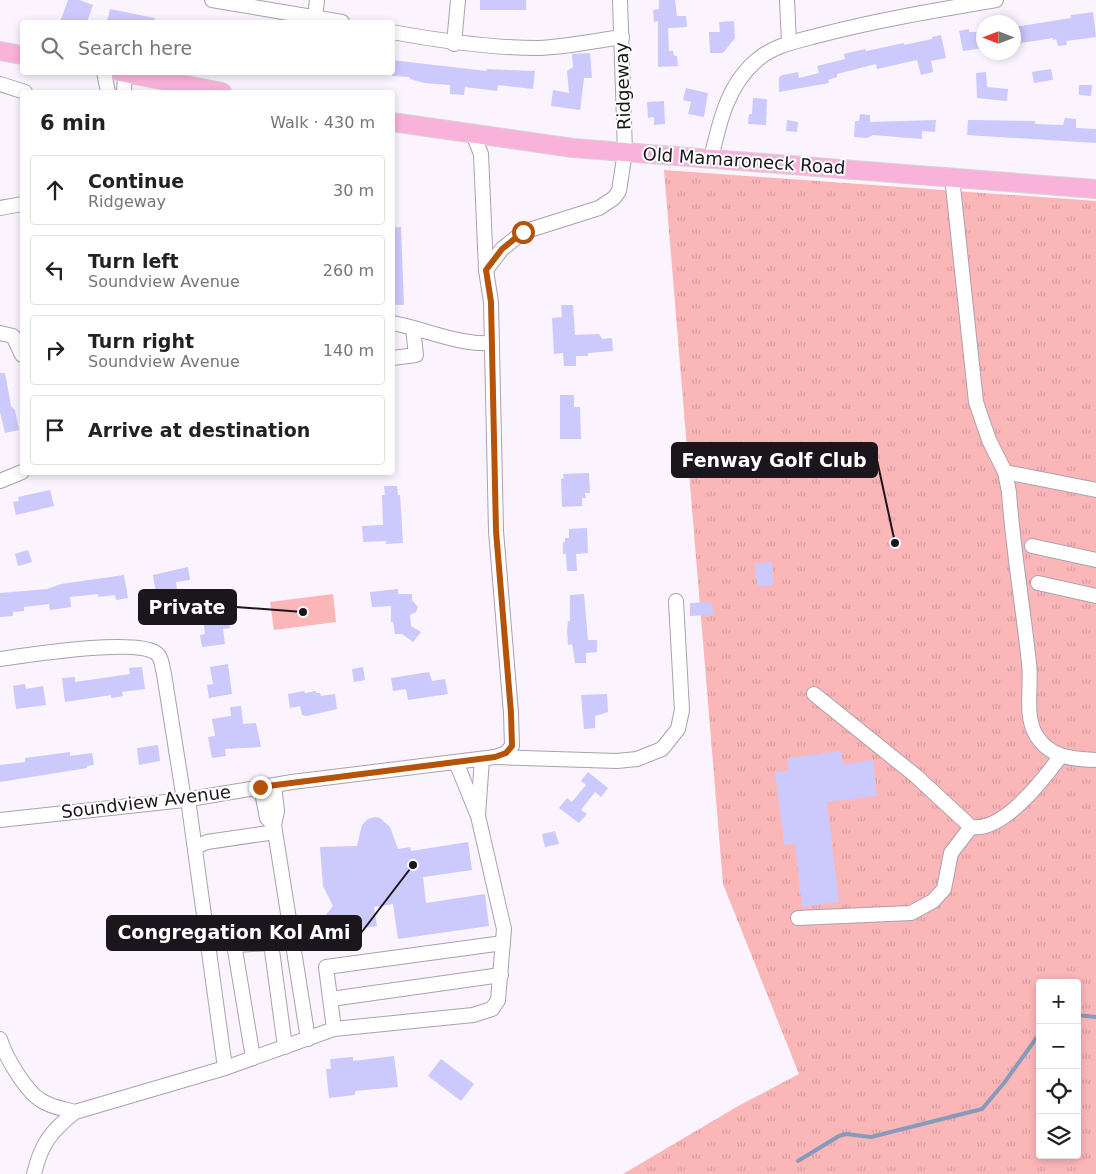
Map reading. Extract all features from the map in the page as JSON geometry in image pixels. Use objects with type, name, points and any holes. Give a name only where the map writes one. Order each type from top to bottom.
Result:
[{"type":"main road","points":[[0,51],[20,55]]},
{"type":"main road","points":[[128,75],[164,87],[199,90]]},
{"type":"main road","name":"Old Mamaroneck Road","points":[[395,122],[573,148],[1096,189]]},
{"type":"street","points":[[212,0],[243,7],[331,20]]},
{"type":"street","points":[[315,17],[317,0]]},
{"type":"street","points":[[454,44],[458,0]]},
{"type":"street","name":"Ridgeway","points":[[486,270],[502,249],[523,232],[599,208],[614,198],[623,178],[625,152],[620,0]]},
{"type":"street","points":[[787,0],[789,43]]},
{"type":"street","points":[[711,159],[722,115],[737,84],[756,61],[789,43],[847,28],[959,3],[996,0]]},
{"type":"street","points":[[395,33],[454,44],[540,48],[622,37]]},
{"type":"street","points":[[105,75],[108,90]]},
{"type":"street","points":[[122,75],[124,90]]},
{"type":"street","points":[[0,84],[20,90]]},
{"type":"street","points":[[473,134],[481,154],[486,270],[491,302],[496,531],[512,746],[506,753],[488,758],[478,816]]},
{"type":"street","points":[[952,177],[976,402],[989,440],[1005,472],[1029,665],[1031,722],[1035,733],[1044,745],[1060,757],[1096,760]]},
{"type":"street","points":[[0,208],[20,204]]},
{"type":"street","points":[[395,324],[477,344],[492,343]]},
{"type":"street","points":[[395,358],[416,355],[415,330]]},
{"type":"street","points":[[0,333],[13,336],[20,351]]},
{"type":"street","points":[[1005,472],[1096,490]]},
{"type":"street","points":[[0,481],[20,473]]},
{"type":"street","points":[[1032,546],[1096,560]]},
{"type":"street","points":[[1038,583],[1096,596]]},
{"type":"street","name":"Soundview Avenue","points":[[0,820],[186,800],[268,786],[488,758],[617,761],[637,759],[662,749],[678,729],[682,710],[676,601]]},
{"type":"street","points":[[0,659],[123,646],[147,649],[156,653],[160,658],[196,847],[225,1068]]},
{"type":"street","points":[[814,694],[916,776],[971,827],[988,826],[1015,807],[1041,783],[1060,757]]},
{"type":"street","points":[[34,1174],[43,1144],[56,1128],[75,1112],[225,1068],[334,1029],[473,1015],[492,1009],[498,1000],[504,929],[478,816],[456,762]]},
{"type":"street","points":[[268,786],[267,818],[274,829],[308,1039]]},
{"type":"street","points":[[798,918],[911,913],[933,900],[944,889],[951,853],[971,827]]},
{"type":"street","points":[[196,847],[207,842],[274,829]]},
{"type":"street","points":[[206,923],[230,934],[235,945],[253,1058]]},
{"type":"street","points":[[235,945],[271,943],[281,938],[292,938]]},
{"type":"street","points":[[271,943],[285,1047]]},
{"type":"street","points":[[334,1029],[326,967],[503,944]]},
{"type":"street","points":[[331,999],[501,975]]},
{"type":"street","points":[[0,1039],[13,1066],[29,1090],[41,1101],[75,1112]]},
{"type":"green space","points":[[664,170],[1096,201],[1096,1174],[623,1174],[740,1105],[799,1074],[723,884]]},
{"type":"green space","points":[[333,594],[336,622],[274,630],[270,602]]},
{"type":"building","points":[[68,0],[79,0],[93,5],[88,20],[61,20]]},
{"type":"building","points":[[480,0],[526,0],[526,10],[480,10]]},
{"type":"building","points":[[659,0],[675,0],[677,16],[686,16],[687,27],[668,28],[669,51],[673,51],[674,56],[677,56],[678,66],[658,67],[658,21],[654,22],[653,10],[659,9]]},
{"type":"building","points":[[110,9],[155,18],[154,20],[107,20]]},
{"type":"building","points":[[1093,12],[1096,37],[1066,41],[1067,45],[1058,46],[1056,39],[1053,40],[1053,38],[1021,43],[1021,26],[1071,18],[1071,15]]},
{"type":"building","points":[[734,21],[735,38],[723,53],[710,53],[709,32],[720,32],[719,22]]},
{"type":"building","points":[[969,29],[969,32],[976,32],[976,49],[963,51],[959,31]]},
{"type":"building","points":[[941,35],[946,58],[931,61],[933,72],[921,75],[917,60],[877,69],[876,64],[837,74],[837,77],[828,80],[829,83],[779,92],[779,77],[783,75],[798,72],[799,78],[819,73],[817,66],[845,59],[844,54],[904,43],[904,45],[932,39],[932,37]]},
{"type":"building","points":[[590,53],[592,78],[584,78],[580,110],[551,106],[553,90],[569,93],[567,71],[573,67],[572,54]]},
{"type":"building","points":[[395,60],[486,71],[487,69],[535,71],[533,89],[498,85],[497,91],[465,87],[464,95],[450,94],[450,85],[424,83],[410,79],[410,77],[392,76],[395,75]]},
{"type":"building","points":[[1051,69],[1053,80],[1034,83],[1032,72]]},
{"type":"building","points":[[986,72],[987,87],[1008,89],[1007,101],[977,98],[976,73]]},
{"type":"building","points":[[1079,85],[1092,85],[1091,96],[1079,95]]},
{"type":"building","points":[[686,88],[708,93],[704,117],[688,114],[691,102],[683,100]]},
{"type":"building","points":[[753,98],[767,99],[766,125],[748,124],[749,114],[752,114]]},
{"type":"building","points":[[664,101],[665,124],[654,125],[654,117],[648,118],[647,102]]},
{"type":"building","points":[[860,114],[870,115],[870,122],[936,120],[935,132],[922,131],[922,139],[873,135],[867,138],[854,137],[855,121],[859,121]]},
{"type":"building","points":[[1065,118],[1076,119],[1076,128],[1096,129],[1096,143],[967,135],[968,120],[1035,121],[1035,124],[1063,125]]},
{"type":"building","points":[[787,120],[798,122],[797,132],[786,131]]},
{"type":"building","points":[[401,227],[404,305],[395,305],[395,228]]},
{"type":"building","points":[[561,305],[573,305],[575,335],[599,334],[602,339],[612,338],[613,351],[588,353],[588,356],[576,356],[576,366],[564,366],[563,353],[554,354],[552,318],[562,317]]},
{"type":"building","points":[[0,373],[5,373],[11,406],[15,410],[19,430],[5,433],[0,412]]},
{"type":"building","points":[[560,395],[574,395],[574,407],[580,407],[581,439],[560,439]]},
{"type":"building","points":[[589,473],[590,493],[585,493],[586,498],[582,498],[582,506],[562,507],[561,479],[564,478],[563,474]]},
{"type":"building","points":[[384,486],[397,486],[398,495],[400,495],[403,543],[386,544],[386,541],[363,542],[362,526],[383,525],[382,495],[385,495]]},
{"type":"building","points":[[50,490],[54,506],[16,515],[13,502],[19,501],[18,497]]},
{"type":"building","points":[[587,528],[588,553],[576,554],[577,571],[567,571],[566,554],[563,554],[563,542],[565,542],[565,538],[569,538],[569,529]]},
{"type":"building","points":[[28,550],[32,562],[18,566],[15,554]]},
{"type":"building","points":[[772,562],[773,585],[757,586],[755,563]]},
{"type":"building","points":[[188,567],[190,580],[176,582],[177,591],[156,594],[153,575]]},
{"type":"building","points":[[124,575],[128,598],[116,600],[115,595],[98,597],[98,594],[70,597],[71,607],[50,610],[49,604],[24,607],[24,611],[13,612],[13,616],[0,617],[0,593],[47,589],[61,584]]},
{"type":"building","points":[[398,589],[398,594],[412,594],[412,600],[418,607],[416,612],[410,615],[411,626],[421,632],[413,642],[402,634],[395,634],[393,622],[391,622],[391,606],[372,607],[370,592]]},
{"type":"building","points":[[584,594],[588,640],[597,640],[597,652],[586,653],[586,663],[575,663],[572,644],[568,645],[567,631],[568,621],[570,621],[570,595]]},
{"type":"building","points":[[712,602],[713,615],[690,616],[690,603]]},
{"type":"building","points":[[220,614],[221,619],[228,618],[230,628],[223,629],[225,644],[202,647],[200,635],[205,634],[203,617]]},
{"type":"building","points":[[228,664],[232,694],[209,698],[207,685],[213,684],[210,667]]},
{"type":"building","points":[[142,667],[145,689],[122,692],[123,696],[111,698],[111,695],[65,702],[62,678],[75,677],[75,682],[130,674],[129,668]]},
{"type":"building","points":[[363,667],[365,680],[354,682],[352,669]]},
{"type":"building","points":[[429,672],[432,681],[445,679],[448,694],[408,700],[406,689],[393,691],[391,678]]},
{"type":"building","points":[[25,684],[26,689],[43,686],[46,705],[16,709],[13,686]]},
{"type":"building","points":[[304,691],[305,693],[316,691],[321,696],[335,694],[337,709],[307,716],[302,715],[300,706],[290,708],[288,694]]},
{"type":"building","points":[[607,694],[608,712],[595,716],[595,728],[584,729],[581,695]]},
{"type":"building","points":[[241,706],[243,724],[256,723],[261,747],[225,749],[226,756],[212,758],[208,737],[215,736],[212,719],[231,716],[230,707]]},
{"type":"building","points":[[158,745],[160,761],[139,765],[137,748]]},
{"type":"building","points":[[841,751],[842,764],[873,760],[877,796],[827,802],[839,902],[802,907],[795,844],[784,845],[775,772],[789,770],[787,758]]},
{"type":"building","points":[[70,752],[70,756],[92,753],[94,765],[87,766],[87,768],[0,782],[0,765],[25,762],[25,758]]},
{"type":"building","points":[[588,772],[608,788],[601,797],[595,792],[581,810],[587,814],[579,823],[559,808],[567,798],[572,802],[586,785],[581,781]]},
{"type":"building","points":[[380,818],[390,827],[398,849],[410,847],[411,851],[468,842],[472,870],[423,877],[426,903],[485,894],[489,926],[398,939],[393,904],[374,907],[377,926],[351,930],[350,917],[321,921],[333,906],[323,886],[320,847],[357,846],[362,825],[368,819]]},
{"type":"building","points":[[555,831],[559,844],[545,847],[542,834]]},
{"type":"building","points":[[394,1056],[398,1087],[355,1091],[355,1095],[329,1098],[326,1069],[331,1069],[330,1059],[353,1057],[353,1061]]},
{"type":"building","points":[[441,1059],[474,1084],[461,1101],[428,1076]]},
{"type":"waterway","points":[[1081,1015],[1096,1017]]},
{"type":"waterway","points":[[798,1161],[839,1136],[846,1134],[871,1137],[982,1109],[1004,1083],[1036,1039]]},
{"type":"place","name":"Fenway Golf Club","points":[[895,543]]},
{"type":"place","name":"Private","points":[[303,612]]},
{"type":"place","name":"Congregation Kol Ami","points":[[413,865]]},
{"type":"route","points":[[260,787],[495,757],[506,753],[512,746],[496,531],[491,302],[486,270],[502,249],[523,232]]}]
